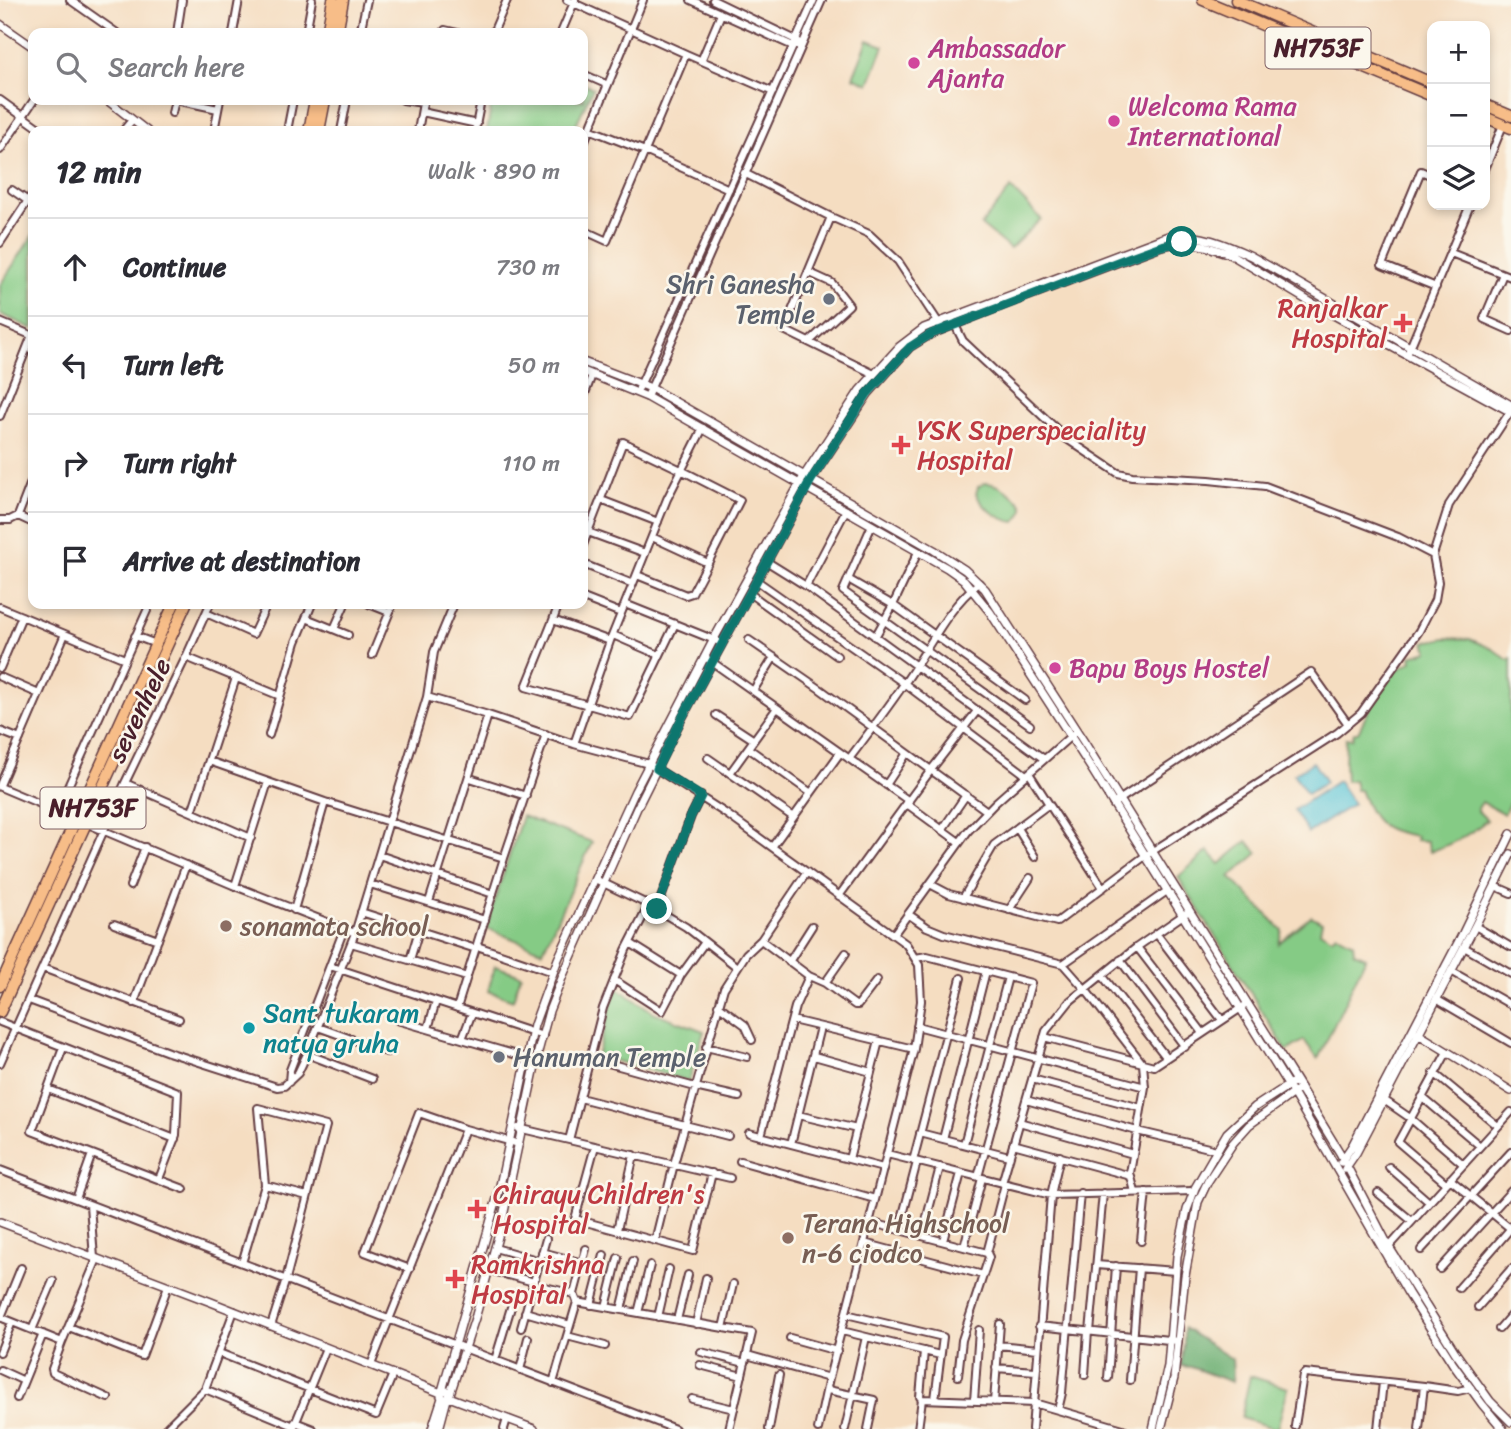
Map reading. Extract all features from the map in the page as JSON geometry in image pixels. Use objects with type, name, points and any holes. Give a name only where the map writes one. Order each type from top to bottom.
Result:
[{"type":"highway","points":[[328,28],[334,0]]},
{"type":"highway","points":[[338,28],[343,0]]},
{"type":"highway","name":"NH753F","points":[[1203,0],[1427,94]]},
{"type":"highway","name":"NH753F","points":[[1236,0],[1427,81]]},
{"type":"highway","points":[[310,126],[314,105]]},
{"type":"highway","points":[[320,126],[324,105]]},
{"type":"highway","points":[[1490,107],[1511,116]]},
{"type":"highway","points":[[1490,119],[1508,128]]},
{"type":"highway","name":"NH753F","points":[[0,986],[172,609]]},
{"type":"highway","name":"NH753F","points":[[0,1012],[184,609]]},
{"type":"street","points":[[70,0],[110,28]]},
{"type":"street","points":[[178,28],[182,0]]},
{"type":"street","points":[[234,28],[239,0]]},
{"type":"street","points":[[307,28],[312,0]]},
{"type":"street","points":[[361,28],[367,0]]},
{"type":"street","points":[[495,28],[507,0]]},
{"type":"street","points":[[643,0],[589,129],[729,189]]},
{"type":"street","points":[[691,0],[797,43]]},
{"type":"street","points":[[713,0],[797,43]]},
{"type":"street","points":[[648,397],[745,174],[814,0]]},
{"type":"street","points":[[637,393],[773,92],[822,0]]},
{"type":"street","points":[[563,28],[572,1],[773,92]]},
{"type":"street","points":[[702,61],[721,14]]},
{"type":"street","points":[[0,24],[28,44]]},
{"type":"street","points":[[588,232],[607,241],[685,54]]},
{"type":"street","points":[[588,76],[608,85]]},
{"type":"street","points":[[0,100],[36,126]]},
{"type":"street","points":[[0,150],[31,105]]},
{"type":"street","points":[[113,105],[140,126]]},
{"type":"street","points":[[172,113],[174,105]]},
{"type":"street","points":[[199,105],[218,109]]},
{"type":"street","points":[[215,126],[219,105]]},
{"type":"street","points":[[288,126],[292,105]]},
{"type":"street","points":[[342,126],[346,105]]},
{"type":"street","points":[[419,126],[425,105]]},
{"type":"street","points":[[476,126],[480,105]]},
{"type":"street","points":[[422,112],[472,126]]},
{"type":"street","points":[[127,126],[132,120]]},
{"type":"street","points":[[1490,160],[1508,128]]},
{"type":"street","points":[[738,170],[869,234],[898,261],[940,326]]},
{"type":"street","points":[[1427,174],[1421,171],[1382,265],[1436,287]]},
{"type":"street","points":[[0,243],[28,201],[12,190]]},
{"type":"street","points":[[1408,351],[1468,210]]},
{"type":"street","points":[[831,217],[784,330],[874,374]]},
{"type":"street","points":[[439,1429],[456,1345],[498,1195],[533,1033],[553,972],[595,879],[708,659],[802,486],[860,390],[899,347],[924,328],[952,322],[1171,235],[1188,234],[1251,256],[1326,297],[1408,351],[1511,410],[1449,505],[1433,555],[1438,582],[1436,600],[1412,641],[1361,713],[1337,733],[1149,854],[1057,922],[949,894],[930,884]]},
{"type":"street","points":[[1451,253],[1511,277]]},
{"type":"street","points":[[808,272],[832,283],[849,305],[809,342]]},
{"type":"street","points":[[1503,274],[1484,319],[1511,331]]},
{"type":"street","points":[[0,322],[28,333]]},
{"type":"street","points":[[952,322],[963,341],[1067,439],[1118,473],[1265,486],[1398,537],[1433,555]]},
{"type":"street","points":[[807,478],[867,394],[910,347],[940,326]]},
{"type":"street","points":[[0,416],[28,347]]},
{"type":"street","points":[[588,364],[651,388],[934,550],[965,570],[979,583],[1294,1087],[1345,1163],[1389,1247],[1455,1352],[1490,1401],[1511,1422]]},
{"type":"street","points":[[588,373],[648,397],[964,580],[990,612],[1074,734]]},
{"type":"street","points":[[588,386],[592,375]]},
{"type":"street","points":[[574,744],[611,638],[657,522],[703,428]]},
{"type":"street","points":[[637,575],[686,595],[692,593],[740,500],[623,442],[588,532],[645,553]]},
{"type":"street","points":[[718,641],[749,593],[802,486]]},
{"type":"street","points":[[0,520],[10,520],[18,516],[28,490]]},
{"type":"street","points":[[601,500],[657,522]]},
{"type":"street","points":[[806,586],[846,510]]},
{"type":"street","points":[[18,516],[28,521]]},
{"type":"street","points":[[873,525],[843,591],[1030,725]]},
{"type":"street","points":[[652,537],[708,563]]},
{"type":"street","points":[[875,636],[918,552]]},
{"type":"street","points":[[766,561],[806,586],[1044,759]]},
{"type":"street","points":[[588,566],[633,584]]},
{"type":"street","points":[[848,579],[893,605],[1025,700]]},
{"type":"street","points":[[756,580],[1028,774],[1103,888]]},
{"type":"street","points":[[849,758],[905,684],[953,610],[979,583]]},
{"type":"street","points":[[749,593],[837,656]]},
{"type":"street","points":[[588,600],[621,613]]},
{"type":"street","points":[[625,604],[718,641]]},
{"type":"street","points":[[0,607],[125,659]]},
{"type":"street","points":[[57,811],[148,609]]},
{"type":"street","name":"sevenhele","points":[[0,1063],[125,783],[207,609]]},
{"type":"street","points":[[205,613],[253,634],[265,609]]},
{"type":"street","points":[[269,735],[296,642],[310,609]]},
{"type":"street","points":[[334,629],[343,609]]},
{"type":"street","points":[[382,609],[390,612]]},
{"type":"street","points":[[372,655],[391,609]]},
{"type":"street","points":[[29,1000],[168,1052],[277,1087],[289,1082],[298,1073],[307,1054],[355,933],[427,697],[434,652],[452,609]]},
{"type":"street","points":[[557,609],[526,687],[629,717],[675,624]]},
{"type":"street","points":[[0,668],[22,616]]},
{"type":"street","points":[[306,618],[348,635]]},
{"type":"street","points":[[552,620],[659,654]]},
{"type":"street","points":[[65,634],[0,786],[235,886],[355,933]]},
{"type":"street","points":[[135,636],[156,644]]},
{"type":"street","points":[[750,640],[987,811]]},
{"type":"street","points":[[186,657],[280,696]]},
{"type":"street","points":[[753,691],[774,657]]},
{"type":"street","points":[[708,659],[849,758],[960,842]]},
{"type":"street","points":[[1116,802],[1311,672],[1348,724]]},
{"type":"street","points":[[0,677],[39,694]]},
{"type":"street","points":[[192,812],[236,678]]},
{"type":"street","points":[[427,697],[653,766],[701,796],[906,944],[919,965],[921,1001],[914,1049],[818,1429]]},
{"type":"street","points":[[730,774],[778,708]]},
{"type":"street","points":[[839,896],[931,769],[977,711]]},
{"type":"street","points":[[429,902],[488,715]]},
{"type":"street","points":[[716,715],[754,740]]},
{"type":"street","points":[[0,731],[20,739]]},
{"type":"street","points":[[457,1008],[546,734]]},
{"type":"street","points":[[893,935],[968,831],[1074,734]]},
{"type":"street","points":[[748,748],[811,793]]},
{"type":"street","points":[[772,847],[840,752]]},
{"type":"street","points":[[886,785],[907,752]]},
{"type":"street","points":[[708,758],[793,817]]},
{"type":"street","points":[[209,761],[325,802],[504,858]]},
{"type":"street","points":[[432,1429],[465,1348],[489,1270],[549,1011],[653,766]]},
{"type":"street","points":[[470,778],[526,796]]},
{"type":"street","points":[[235,886],[268,782]]},
{"type":"street","points":[[125,783],[251,838]]},
{"type":"street","points":[[942,830],[966,795]]},
{"type":"street","points":[[657,909],[701,796]]},
{"type":"street","points":[[294,910],[325,802]]},
{"type":"street","points":[[963,898],[994,845],[1049,804]]},
{"type":"street","points":[[1017,828],[1035,857]]},
{"type":"street","points":[[1338,1172],[1356,1153],[1384,1100],[1511,834]]},
{"type":"street","points":[[130,886],[145,848]]},
{"type":"street","points":[[1149,854],[1167,891],[1186,913]]},
{"type":"street","points":[[1345,1163],[1464,947],[1511,854]]},
{"type":"street","points":[[379,855],[493,894]]},
{"type":"street","points":[[134,1003],[186,865]]},
{"type":"street","points":[[655,1241],[724,988],[746,954],[761,940],[807,872]]},
{"type":"street","points":[[1009,911],[1030,878]]},
{"type":"street","points":[[595,879],[657,909],[737,967]]},
{"type":"street","points":[[370,884],[485,920]]},
{"type":"street","points":[[1495,886],[1511,893]]},
{"type":"street","points":[[1063,964],[1167,891]]},
{"type":"street","points":[[569,1140],[603,1008],[649,905]]},
{"type":"street","points":[[361,912],[553,972]]},
{"type":"street","points":[[958,1376],[962,1340],[989,1257],[987,1253],[1009,1156],[1046,1031],[1070,1001],[1137,947],[1186,913]]},
{"type":"street","points":[[908,914],[927,927],[944,934],[1063,964],[1085,989],[1143,1064],[1145,1087],[1131,1176],[1135,1192]]},
{"type":"street","points":[[114,925],[158,940]]},
{"type":"street","points":[[789,962],[812,926]]},
{"type":"street","points":[[1475,926],[1511,947]]},
{"type":"street","points":[[289,1082],[290,1070],[344,929]]},
{"type":"street","points":[[410,960],[419,930]]},
{"type":"street","points":[[1156,933],[1222,1020]]},
{"type":"street","points":[[761,940],[809,976],[825,983],[852,1003],[858,1005],[877,980]]},
{"type":"street","points":[[614,980],[662,1011],[681,975],[705,942]]},
{"type":"street","points":[[351,943],[467,977]]},
{"type":"street","points":[[630,943],[681,975]]},
{"type":"street","points":[[1137,947],[1203,1033]]},
{"type":"street","points":[[1464,947],[1511,974]]},
{"type":"street","points":[[825,983],[846,953]]},
{"type":"street","points":[[915,958],[927,956],[1031,982],[985,1150],[964,1247]]},
{"type":"street","points":[[1120,960],[1185,1046]]},
{"type":"street","points":[[330,966],[542,1036]]},
{"type":"street","points":[[43,968],[179,1019]]},
{"type":"street","points":[[943,1139],[986,971]]},
{"type":"street","points":[[1451,971],[1511,1005]]},
{"type":"street","points":[[1102,975],[1166,1058]]},
{"type":"street","points":[[761,1136],[792,1020],[802,988],[809,976]]},
{"type":"street","points":[[964,1144],[1008,976]]},
{"type":"street","points":[[899,1230],[920,1133],[961,978]]},
{"type":"street","points":[[1436,999],[1511,1043]]},
{"type":"street","points":[[428,1029],[436,1001]]},
{"type":"street","points":[[718,1005],[745,1025],[752,1040]]},
{"type":"street","points":[[1044,1037],[1154,1066],[1244,1006]]},
{"type":"street","points":[[462,1039],[472,1013]]},
{"type":"street","points":[[397,1020],[527,1058]]},
{"type":"street","points":[[792,1020],[914,1049]]},
{"type":"street","points":[[0,1022],[178,1092],[175,1139],[159,1179]]},
{"type":"street","points":[[917,1026],[1145,1087]]},
{"type":"street","points":[[318,1027],[387,1052]]},
{"type":"street","points":[[791,1144],[820,1027]]},
{"type":"street","points":[[1415,1032],[1511,1091]]},
{"type":"street","points":[[849,1159],[879,1041]]},
{"type":"street","points":[[706,1047],[747,1057]]},
{"type":"street","points":[[64,1048],[32,1131],[184,1189]]},
{"type":"street","points":[[1447,1052],[1398,1142],[1511,1229],[1459,1289]]},
{"type":"street","points":[[307,1054],[372,1079]]},
{"type":"street","points":[[814,1056],[871,1072]]},
{"type":"street","points":[[590,1058],[739,1097]]},
{"type":"street","points":[[1434,1073],[1498,1126]]},
{"type":"street","points":[[1032,1079],[1141,1108]]},
{"type":"street","points":[[1161,1429],[1174,1378],[1176,1271],[1194,1191],[1227,1133],[1255,1107],[1294,1087]]},
{"type":"street","points":[[1294,1087],[1338,1172],[1408,1293],[1500,1428]]},
{"type":"street","points":[[1153,1429],[1174,1340],[1198,1202],[1208,1181],[1233,1143],[1249,1125],[1294,1087]]},
{"type":"street","points":[[48,1089],[175,1139]]},
{"type":"street","points":[[1422,1097],[1480,1146]]},
{"type":"street","points":[[580,1098],[728,1136]]},
{"type":"street","points":[[1026,1100],[1217,1150]]},
{"type":"street","points":[[1384,1100],[1410,1118],[1463,1164]]},
{"type":"street","points":[[242,1263],[265,1185],[258,1108],[326,1126],[271,1326]]},
{"type":"street","points":[[1389,1247],[1511,1112]]},
{"type":"street","points":[[410,1269],[365,1252],[419,1113],[519,1144]]},
{"type":"street","points":[[799,1115],[857,1129]]},
{"type":"street","points":[[1019,1122],[1133,1154]]},
{"type":"street","points":[[513,1126],[730,1178]]},
{"type":"street","points":[[371,1365],[465,1129]]},
{"type":"street","points":[[749,1133],[883,1168]]},
{"type":"street","points":[[920,1133],[1009,1156]]},
{"type":"street","points":[[1013,1144],[1131,1176]]},
{"type":"street","points":[[595,1146],[575,1219],[693,1251],[712,1173]]},
{"type":"street","points":[[1421,1250],[1511,1152]]},
{"type":"street","points":[[76,1199],[92,1154]]},
{"type":"street","points":[[887,1154],[1051,1195],[1194,1191]]},
{"type":"street","points":[[617,1230],[634,1155]]},
{"type":"street","points":[[1032,1429],[1051,1195],[1060,1156]]},
{"type":"street","points":[[740,1161],[875,1199]]},
{"type":"street","points":[[922,1236],[940,1167]]},
{"type":"street","points":[[1389,1167],[1429,1202]]},
{"type":"street","points":[[0,1170],[675,1429]]},
{"type":"street","points":[[943,1241],[961,1173]]},
{"type":"street","points":[[265,1185],[307,1196]]},
{"type":"street","points":[[1440,1269],[1511,1191]]},
{"type":"street","points":[[1141,1241],[1146,1192]]},
{"type":"street","points":[[1058,1410],[1062,1393],[1080,1193]]},
{"type":"street","points":[[1084,1375],[1103,1193]]},
{"type":"street","points":[[1378,1193],[1412,1221]]},
{"type":"street","points":[[90,1205],[95,1258],[52,1369],[53,1373],[108,1398]]},
{"type":"street","points":[[0,1222],[534,1429]]},
{"type":"street","points":[[869,1222],[987,1253]]},
{"type":"street","points":[[521,1328],[546,1239]]},
{"type":"street","points":[[864,1243],[983,1275]]},
{"type":"street","points":[[495,1248],[540,1261]]},
{"type":"street","points":[[553,1383],[570,1325],[586,1249]]},
{"type":"street","points":[[542,1252],[583,1264]]},
{"type":"street","points":[[591,1305],[604,1255]]},
{"type":"street","points":[[606,1307],[618,1258]]},
{"type":"street","points":[[621,1310],[633,1261]]},
{"type":"street","points":[[638,1313],[650,1265]]},
{"type":"street","points":[[1096,1265],[1176,1271]]},
{"type":"street","points":[[1108,1378],[1116,1266]]},
{"type":"street","points":[[21,1268],[0,1317],[62,1342]]},
{"type":"street","points":[[1130,1380],[1139,1268]]},
{"type":"street","points":[[658,1317],[669,1269]]},
{"type":"street","points":[[1478,1307],[1511,1269]]},
{"type":"street","points":[[489,1270],[534,1282]]},
{"type":"street","points":[[677,1320],[688,1275]]},
{"type":"street","points":[[696,1324],[706,1278]]},
{"type":"street","points":[[32,1330],[53,1281]]},
{"type":"street","points":[[723,1328],[733,1284]]},
{"type":"street","points":[[69,1327],[142,1356],[168,1286]]},
{"type":"street","points":[[545,1287],[591,1305],[752,1333],[729,1429]]},
{"type":"street","points":[[495,1360],[515,1294],[529,1298]]},
{"type":"street","points":[[165,1429],[205,1389],[234,1311]]},
{"type":"street","points":[[525,1312],[570,1325]]},
{"type":"street","points":[[846,1314],[943,1337],[935,1399]]},
{"type":"street","points":[[1499,1329],[1511,1315]]},
{"type":"street","points":[[0,1352],[12,1322]]},
{"type":"street","points":[[994,1402],[1000,1324]]},
{"type":"street","points":[[1040,1326],[1174,1340]]},
{"type":"street","points":[[974,1401],[979,1330]]},
{"type":"street","points":[[842,1331],[940,1355]]},
{"type":"street","points":[[17,1398],[43,1334]]},
{"type":"street","points":[[567,1336],[606,1346]]},
{"type":"street","points":[[845,1429],[866,1337]]},
{"type":"street","points":[[520,1370],[528,1338]]},
{"type":"street","points":[[790,1338],[836,1351]]},
{"type":"street","points":[[998,1345],[1038,1349]]},
{"type":"street","points":[[294,1426],[326,1348]]},
{"type":"street","points":[[918,1429],[924,1351]]},
{"type":"street","points":[[701,1352],[745,1363]]},
{"type":"street","points":[[219,1353],[376,1415],[393,1374]]},
{"type":"street","points":[[747,1354],[829,1378]]},
{"type":"street","points":[[700,1365],[742,1376]]},
{"type":"street","points":[[996,1368],[1036,1371]]},
{"type":"street","points":[[0,1370],[24,1381]]},
{"type":"street","points":[[1295,1426],[1304,1374],[1458,1391],[1471,1388]]},
{"type":"street","points":[[769,1429],[779,1375]]},
{"type":"street","points":[[1378,1429],[1383,1382]]},
{"type":"street","points":[[1419,1429],[1424,1386]]},
{"type":"street","points":[[205,1389],[294,1426],[313,1429]]},
{"type":"street","points":[[828,1390],[874,1400],[868,1429]]},
{"type":"street","points":[[692,1399],[734,1409]]},
{"type":"street","points":[[922,1399],[1034,1403],[1123,1429]]},
{"type":"street","points":[[1500,1428],[1504,1415]]},
{"type":"street","points":[[504,1429],[507,1419]]},
{"type":"green space","points":[[868,40],[884,46],[869,84],[853,77]]},
{"type":"green space","points":[[588,86],[593,88],[588,99]]},
{"type":"green space","points":[[491,105],[585,105],[575,126],[488,126]]},
{"type":"green space","points":[[1011,188],[1041,219],[1010,249],[981,225]]},
{"type":"green space","points":[[28,243],[28,327],[0,314],[0,285]]},
{"type":"green space","points":[[985,483],[1002,488],[1021,504],[1022,514],[1015,522],[998,516],[979,499],[976,494],[978,487]]},
{"type":"green space","points":[[1446,638],[1470,639],[1493,649],[1508,660],[1511,658],[1511,800],[1504,814],[1482,802],[1477,810],[1487,820],[1460,839],[1430,851],[1427,841],[1415,840],[1416,836],[1394,831],[1380,824],[1374,818],[1360,790],[1356,790],[1354,780],[1346,781],[1346,738],[1352,739],[1354,732],[1358,732],[1376,696],[1397,670],[1412,661],[1411,656],[1428,651],[1425,642]]},
{"type":"green space","points":[[522,816],[592,842],[543,951],[486,928]]},
{"type":"green space","points":[[1247,841],[1258,853],[1230,877],[1282,930],[1279,943],[1311,916],[1322,922],[1320,931],[1332,938],[1336,934],[1353,943],[1354,952],[1366,957],[1318,1059],[1304,1040],[1287,1051],[1178,877],[1208,851],[1220,864]]},
{"type":"green space","points":[[495,966],[521,975],[513,1000],[488,991]]},
{"type":"green space","points":[[616,987],[653,1012],[704,1031],[689,1081],[597,1056]]},
{"type":"green space","points":[[1184,1328],[1232,1359],[1232,1382],[1181,1366]]},
{"type":"green space","points":[[1250,1376],[1288,1388],[1277,1429],[1241,1418]]},
{"type":"water","points":[[1313,762],[1326,782],[1307,794],[1294,774]]},
{"type":"water","points":[[1338,781],[1353,804],[1308,833],[1294,810]]},
{"type":"place","name":"Ambassador Ajanta","points":[[914,63]]},
{"type":"place","name":"Welcoma Rama International","points":[[1114,121]]},
{"type":"place","name":"Shri Ganesha Temple","points":[[829,299]]},
{"type":"place","name":"Ranjalkar Hospital","points":[[1403,323]]},
{"type":"place","name":"YSK Superspeciality Hospital","points":[[901,445]]},
{"type":"place","name":"Bapu Boys Hostel","points":[[1055,668]]},
{"type":"place","name":"sonamata school","points":[[226,926]]},
{"type":"place","name":"Sant tukaram natya gruha","points":[[249,1028]]},
{"type":"place","name":"Hanuman Temple","points":[[499,1057]]},
{"type":"place","name":"Chirayu Children's Hospital","points":[[477,1209]]},
{"type":"place","name":"Terana Highschool n-6 ciodco","points":[[788,1238]]},
{"type":"place","name":"Ramkrishna Hospital","points":[[455,1279]]},
{"type":"route","points":[[657,909],[701,796],[657,769],[806,488],[867,394],[910,347],[931,334],[1128,258],[1161,246],[1182,242]]}]
